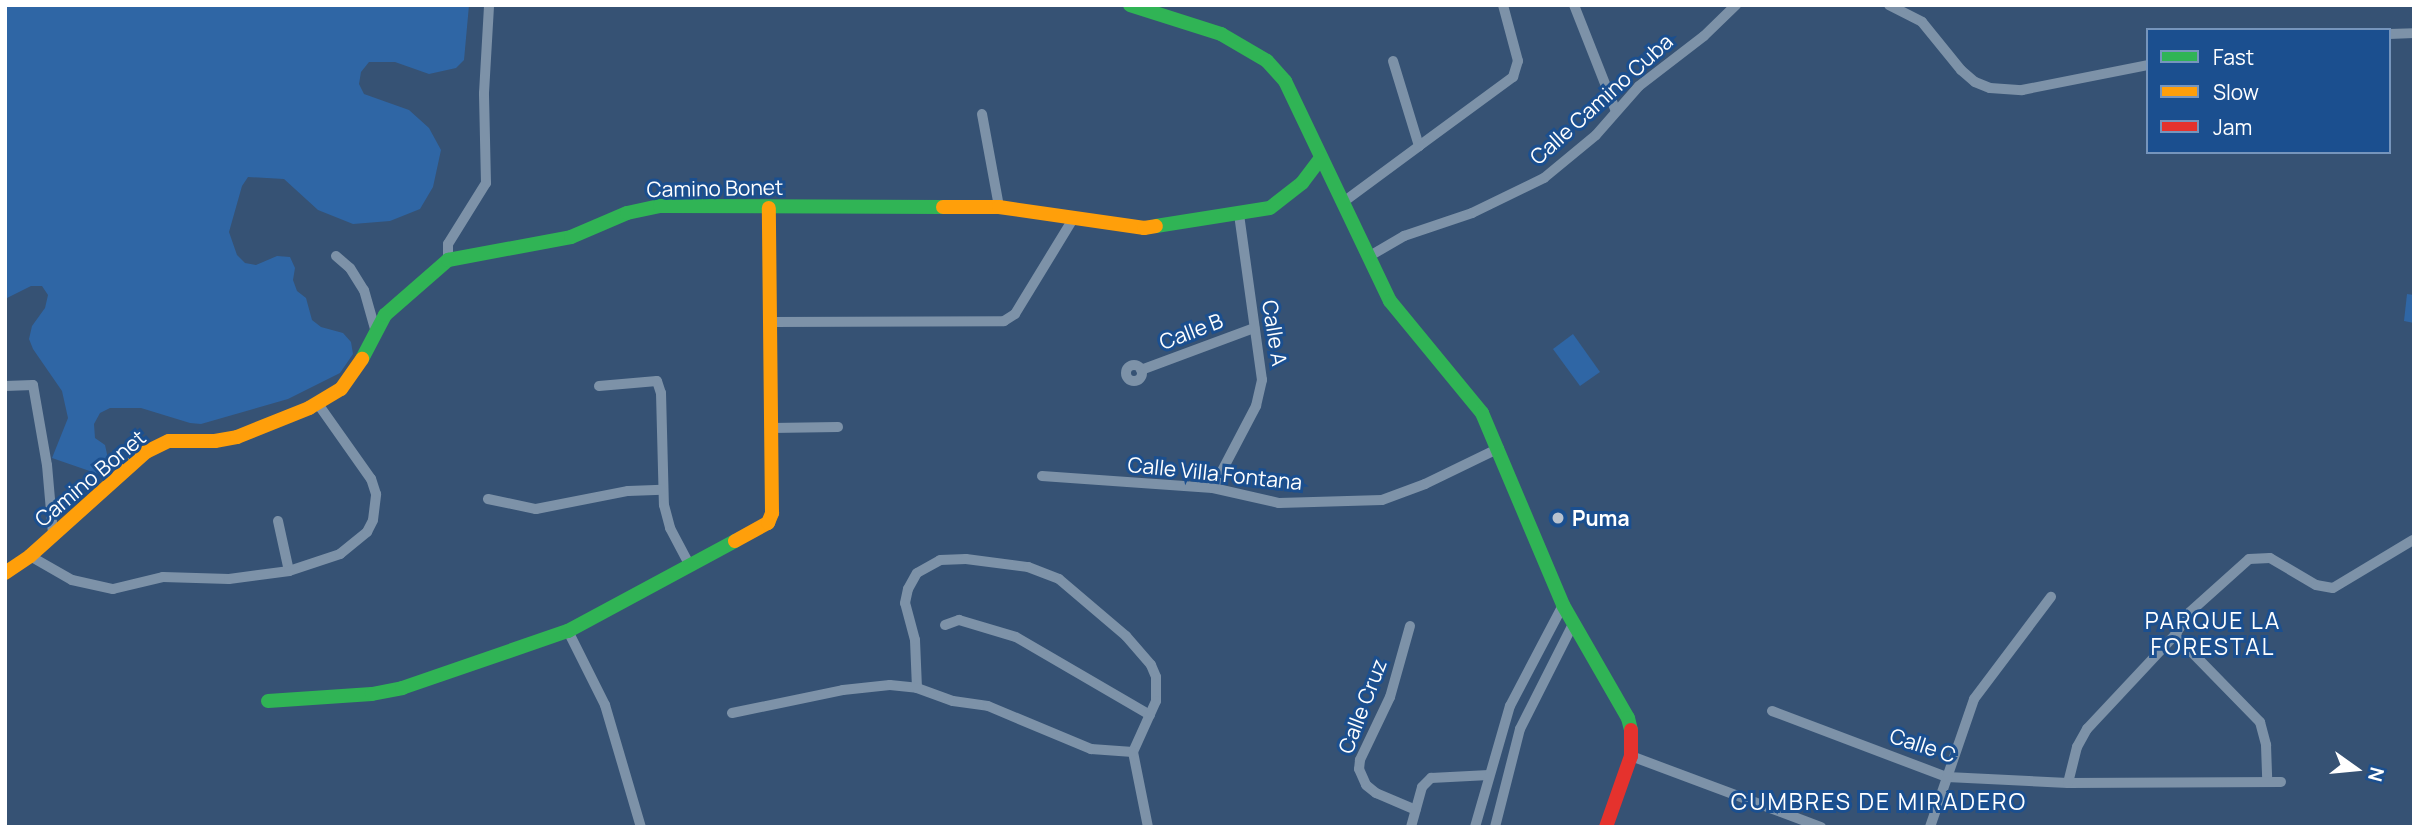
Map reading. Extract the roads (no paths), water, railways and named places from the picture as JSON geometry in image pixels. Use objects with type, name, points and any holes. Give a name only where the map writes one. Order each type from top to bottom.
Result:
[{"type":"street","points":[[448,260],[449,244],[486,183],[484,93],[489,5]]},
{"type":"street","points":[[1129,5],[1221,34],[1267,61],[1295,96],[1321,158],[1390,301],[1482,413],[1563,605],[1628,718],[1632,735],[1631,756],[1606,827]]},
{"type":"street","points":[[1342,202],[1513,78],[1518,61],[1503,5]]},
{"type":"street","points":[[1574,5],[1615,109]]},
{"type":"street","name":"Calle Camino Cuba","points":[[1368,257],[1404,236],[1472,213],[1544,178],[1596,135],[1615,109],[1661,67],[1704,36],[1736,5]]},
{"type":"street","points":[[1889,5],[1922,22],[1961,70],[1975,82],[1990,88],[2022,90],[2146,65]]},
{"type":"street","points":[[2391,34],[2414,33]]},
{"type":"street","points":[[1394,61],[1419,146]]},
{"type":"street","points":[[982,114],[999,207]]},
{"type":"street","name":"Camino Bonet","points":[[5,573],[30,556],[146,452],[169,441],[229,439],[318,404],[341,389],[385,315],[448,260],[571,237],[593,225],[627,213],[660,206],[999,207],[1144,228],[1270,208],[1285,199],[1302,183],[1321,158]]},
{"type":"street","points":[[268,701],[372,694],[402,688],[568,631],[763,527],[771,519],[772,322],[769,208]]},
{"type":"street","name":"Calle A","points":[[1213,488],[1259,397],[1262,380],[1239,215]]},
{"type":"street","points":[[772,322],[1004,321],[1015,314],[1073,219]]},
{"type":"street","points":[[336,257],[351,268],[364,290],[375,329]]},
{"type":"street","name":"Calle B","points":[[1142,370],[1254,328]]},
{"type":"street","points":[[599,386],[657,381],[661,393],[662,490],[670,527],[690,566]]},
{"type":"street","points":[[5,386],[33,385],[47,465],[53,534]]},
{"type":"street","points":[[30,556],[72,580],[113,589],[163,577],[229,579],[289,571],[327,561],[351,548],[367,531],[375,508],[376,494],[370,479],[318,404]]},
{"type":"street","points":[[772,428],[838,427]]},
{"type":"street","name":"Calle Villa Fontana","points":[[1042,476],[1213,488],[1279,503],[1382,500],[1425,484],[1499,448]]},
{"type":"street","points":[[488,499],[537,509],[628,492],[662,490]]},
{"type":"street","points":[[278,521],[289,571]]},
{"type":"street","points":[[2068,783],[2077,747],[2087,729],[2175,635],[2190,612],[2249,559],[2270,558],[2316,585],[2333,588],[2413,540]]},
{"type":"street","points":[[917,688],[915,640],[905,603],[917,573],[940,560],[1028,566],[1059,579],[1126,636],[1146,657],[1156,677],[1156,701],[1133,752],[1147,827]]},
{"type":"street","points":[[1930,827],[1974,699],[2051,597]]},
{"type":"street","points":[[1475,827],[1510,706],[1563,605]]},
{"type":"street","points":[[945,625],[959,620],[1016,637],[1150,715]]},
{"type":"street","points":[[1495,827],[1520,729],[1573,624]]},
{"type":"street","name":"Calle Cruz","points":[[1410,626],[1390,697],[1360,760],[1359,769],[1366,785],[1376,793],[1416,810]]},
{"type":"street","points":[[568,631],[605,705],[641,827]]},
{"type":"street","points":[[2175,635],[2260,722],[2266,745],[2267,782]]},
{"type":"street","points":[[732,713],[877,685],[917,688],[932,696],[988,706],[1091,749],[1133,752]]},
{"type":"street","name":"Calle C","points":[[1773,711],[1947,777],[2068,783],[2281,782]]},
{"type":"street","points":[[1631,756],[1821,827]]},
{"type":"street","points":[[1411,827],[1422,788],[1431,778],[1489,775]]},
{"type":"place","name":"Puma","points":[[1558,518]]},
{"type":"district","name":"PARQUE LA FORESTAL","points":[[2213,633]]},
{"type":"district","name":"CUMBRES DE MIRADERO","points":[[1879,801]]}]
